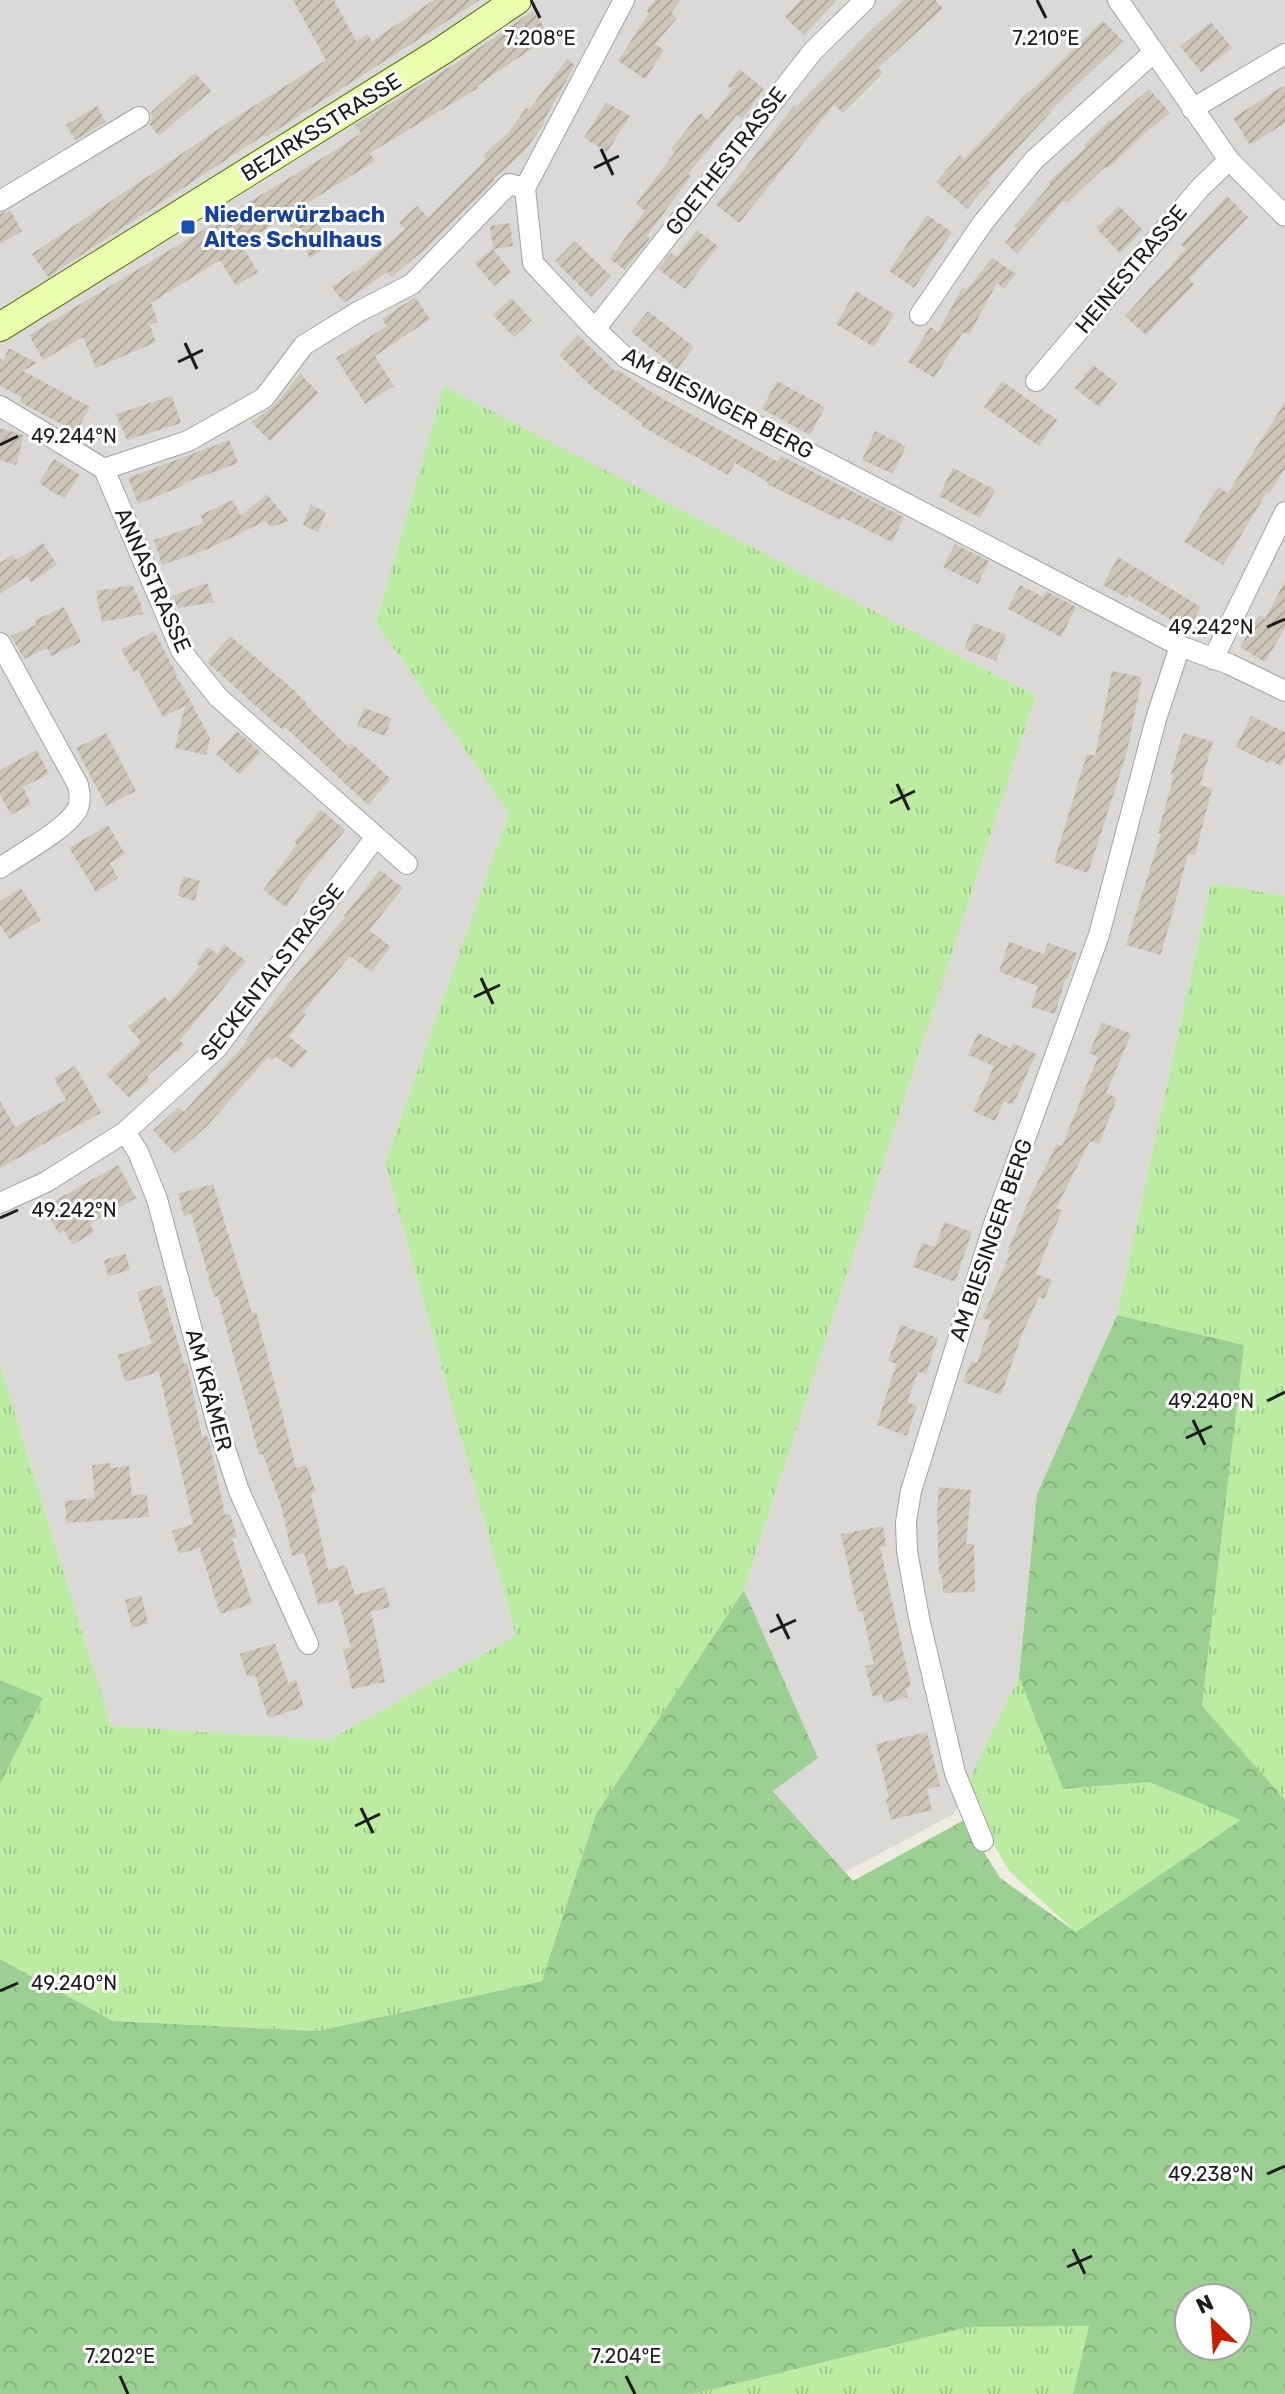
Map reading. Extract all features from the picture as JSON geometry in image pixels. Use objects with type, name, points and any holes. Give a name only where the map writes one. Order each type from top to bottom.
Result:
[{"type":"main road","name":"BEZIRKSSTRASSE","points":[[0,327],[443,50],[517,0]]},
{"type":"street","points":[[0,406],[104,469],[188,441],[264,398],[304,345],[412,284],[509,184],[525,188],[624,0]]},
{"type":"street","name":"GOETHESTRASSE","points":[[595,329],[813,51],[865,0]]},
{"type":"street","points":[[1118,0],[1229,160],[1285,216]]},
{"type":"street","points":[[920,315],[982,224],[1034,160],[1153,53]]},
{"type":"street","points":[[1192,109],[1285,54]]},
{"type":"street","points":[[0,201],[139,117]]},
{"type":"street","name":"HEINESTRASSE","points":[[1036,381],[1200,188],[1229,160]]},
{"type":"street","name":"AM BIESINGER BERG","points":[[525,188],[533,263],[626,358],[1180,646],[1229,664],[1285,691]]},
{"type":"street","name":"ANNASTRASSE","points":[[104,469],[182,652],[218,697],[407,864]]},
{"type":"street","points":[[1213,659],[1285,512]]},
{"type":"street","points":[[0,643],[78,785],[81,797],[77,810],[58,828],[0,868]]},
{"type":"street","name":"AM BIESINGER BERG","points":[[983,1841],[955,1773],[919,1618],[907,1551],[906,1522],[911,1491],[994,1224],[1099,935],[1156,719],[1180,646]]},
{"type":"street","name":"SECKENTALSTRASSE","points":[[0,1203],[46,1182],[125,1132],[217,1048],[375,838]]},
{"type":"street","name":"AM KRÄMER","points":[[125,1132],[138,1152],[157,1199],[217,1424],[239,1491],[308,1644]]},
{"type":"shaded area","points":[[0,0],[1285,0],[1285,896],[1211,883],[1117,1315],[1037,1494],[1019,1677],[954,1814],[845,1872],[773,1790],[817,1758],[744,1590],[1036,696],[444,387],[376,623],[509,813],[385,1163],[516,1636],[328,1740],[111,1726],[0,1365]]},
{"type":"green space","points":[[444,386],[1036,696],[744,1590],[596,1814],[543,1981],[318,2031],[113,2021],[0,1959],[0,1784],[42,1698],[0,1680],[0,1365],[111,1726],[328,1740],[516,1636],[385,1163],[509,813],[376,623]]},
{"type":"green space","points":[[1211,883],[1285,896],[1285,1800],[1202,1707],[1244,1345],[1117,1315]]},
{"type":"green space","points":[[1117,1315],[1244,1345],[1202,1706],[1285,1800],[1285,2394],[1073,2394],[1089,2326],[968,2327],[693,2394],[0,2394],[0,1959],[113,2021],[318,2031],[542,1981],[596,1814],[744,1590],[818,1758],[773,1791],[853,1881],[964,1820],[1000,1878],[1076,1932],[1241,1820],[1149,1782],[1063,1789],[1019,1677],[1037,1494]]},
{"type":"green space","points":[[1019,1677],[1063,1789],[1149,1782],[1242,1820],[1076,1932],[1010,1872],[963,1793]]},
{"type":"green space","points":[[0,1680],[43,1698],[0,1784]]},
{"type":"green space","points":[[1090,2326],[1073,2394],[693,2394],[968,2327]]},
{"type":"building","points":[[293,0],[334,0],[356,41],[367,34],[372,41],[434,0],[480,0],[266,137],[264,135],[48,277],[32,254],[326,60]]},
{"type":"building","points":[[655,0],[681,0],[671,13],[677,18],[655,44],[664,50],[645,79],[618,61]]},
{"type":"building","points":[[801,0],[837,0],[804,35],[785,17]]},
{"type":"building","points":[[904,0],[935,0],[943,8],[878,68],[883,73],[843,113],[834,105],[739,223],[716,205],[794,106]]},
{"type":"building","points":[[533,11],[550,36],[478,88],[370,153],[375,161],[306,204],[332,244],[310,258],[285,217],[250,239],[243,247],[258,272],[236,286],[220,260],[151,303],[158,322],[150,325],[156,342],[96,368],[83,337],[43,360],[29,335],[334,151],[361,133],[355,125],[463,59]]},
{"type":"building","points":[[1103,21],[1123,41],[1050,111],[988,180],[990,182],[967,209],[936,182],[960,155],[964,159],[1028,91]]},
{"type":"building","points":[[1211,22],[1232,48],[1201,72],[1180,46]]},
{"type":"building","points":[[567,59],[575,65],[544,124],[524,152],[392,277],[387,272],[344,303],[332,287],[356,272],[405,229],[399,223],[417,206],[428,218],[486,159],[482,156],[509,132],[526,108],[529,110]]},
{"type":"building","points":[[739,69],[764,89],[742,119],[737,115],[688,174],[691,176],[625,270],[610,259],[645,211],[636,204],[675,152],[671,149],[700,113],[708,120],[732,89],[727,86]]},
{"type":"building","points":[[195,73],[211,91],[159,136],[149,124],[151,112]]},
{"type":"building","points":[[1285,85],[1285,123],[1250,145],[1233,118]]},
{"type":"building","points":[[1149,89],[1170,113],[1067,203],[1064,200],[1017,254],[1005,243],[1017,228],[1014,226],[1050,185],[1048,182],[1110,120]]},
{"type":"building","points":[[606,102],[630,116],[607,152],[584,138]]},
{"type":"building","points":[[97,106],[106,122],[75,140],[66,125]]},
{"type":"building","points":[[1227,196],[1248,217],[1189,279],[1194,284],[1146,335],[1125,316],[1186,249],[1181,245]]},
{"type":"building","points":[[1119,206],[1143,230],[1120,253],[1096,228]]},
{"type":"building","points":[[10,210],[22,231],[0,244],[0,214]]},
{"type":"building","points":[[927,215],[952,232],[914,288],[889,271]]},
{"type":"building","points":[[510,223],[513,246],[493,249],[490,226]]},
{"type":"building","points":[[697,230],[718,246],[685,289],[658,269],[671,253],[677,257]]},
{"type":"building","points":[[575,241],[611,276],[591,297],[555,261]]},
{"type":"building","points":[[493,249],[511,272],[494,286],[475,263]]},
{"type":"building","points":[[992,258],[1016,274],[1004,289],[997,283],[969,335],[963,332],[934,378],[908,362],[930,327],[938,332],[962,288],[966,290]]},
{"type":"building","points":[[856,291],[894,314],[874,347],[836,324]]},
{"type":"building","points":[[415,297],[430,319],[375,356],[394,386],[365,404],[336,358],[387,326],[382,319]]},
{"type":"building","points":[[511,298],[532,320],[514,337],[493,315]]},
{"type":"building","points":[[648,311],[694,347],[677,369],[631,332]]},
{"type":"building","points":[[578,335],[616,372],[618,370],[656,395],[778,462],[781,456],[904,517],[892,542],[767,484],[735,463],[728,475],[641,426],[643,424],[593,388],[559,355]]},
{"type":"building","points":[[9,348],[37,363],[23,371],[90,407],[76,432],[20,402],[22,397],[0,386],[0,359],[3,360]]},
{"type":"building","points":[[1093,365],[1117,383],[1099,407],[1075,388]]},
{"type":"building","points":[[300,374],[319,393],[270,441],[251,422],[274,406]]},
{"type":"building","points":[[777,381],[825,407],[810,435],[762,409]]},
{"type":"building","points":[[1002,381],[1057,420],[1039,446],[984,407]]},
{"type":"building","points":[[172,396],[181,423],[127,440],[116,414]]},
{"type":"building","points":[[1285,402],[1285,468],[1223,565],[1184,542],[1218,487],[1228,493]]},
{"type":"building","points":[[0,428],[24,435],[16,465],[0,460]]},
{"type":"building","points":[[875,431],[906,446],[893,474],[862,460]]},
{"type":"building","points":[[229,440],[238,463],[138,504],[128,478]]},
{"type":"building","points":[[54,459],[80,475],[64,499],[39,483]]},
{"type":"building","points":[[953,468],[995,490],[980,518],[939,496]]},
{"type":"building","points":[[267,494],[289,521],[271,527],[265,521],[208,549],[162,565],[154,540],[204,523],[200,515],[233,500],[241,516]]},
{"type":"building","points":[[311,505],[326,512],[318,532],[303,525]]},
{"type":"building","points":[[43,543],[57,565],[31,582],[27,576],[0,594],[0,563],[13,554],[17,560]]},
{"type":"building","points":[[955,544],[989,561],[978,584],[943,567]]},
{"type":"building","points":[[1118,557],[1201,607],[1188,630],[1129,595],[1127,598],[1103,585]]},
{"type":"building","points":[[1285,581],[1285,628],[1265,662],[1240,647],[1259,615],[1265,619]]},
{"type":"building","points":[[207,583],[214,602],[178,608],[172,596]]},
{"type":"building","points":[[132,585],[143,614],[102,622],[96,591]]},
{"type":"building","points":[[1020,585],[1043,597],[1046,591],[1076,607],[1061,637],[1008,609]]},
{"type":"building","points":[[64,607],[81,642],[51,656],[47,648],[24,659],[11,636],[36,625],[35,620]]},
{"type":"building","points":[[974,623],[1006,635],[996,661],[964,649]]},
{"type":"building","points":[[154,631],[210,738],[206,755],[175,748],[185,706],[163,717],[138,670],[134,672],[121,649]]},
{"type":"building","points":[[230,636],[295,691],[349,748],[351,743],[391,779],[368,805],[285,727],[283,730],[207,662]]},
{"type":"building","points":[[1112,671],[1142,677],[1127,752],[1088,873],[1054,862],[1087,754],[1095,756]]},
{"type":"building","points":[[364,708],[392,718],[385,736],[357,726]]},
{"type":"building","points":[[1251,716],[1285,732],[1285,757],[1281,766],[1236,747]]},
{"type":"building","points":[[237,731],[260,752],[240,775],[216,754]]},
{"type":"building","points":[[106,733],[136,791],[106,806],[76,748]]},
{"type":"building","points":[[1183,733],[1213,742],[1200,785],[1212,789],[1195,855],[1188,854],[1161,955],[1126,945],[1161,834],[1158,833]]},
{"type":"building","points":[[37,750],[49,774],[23,787],[31,804],[11,815],[0,795],[0,770]]},
{"type":"building","points":[[321,810],[345,830],[286,907],[263,890],[297,844],[294,842]]},
{"type":"building","points":[[108,825],[125,854],[110,863],[118,878],[96,892],[69,848]]},
{"type":"building","points":[[380,870],[403,888],[369,930],[391,947],[371,972],[350,956],[303,1012],[306,1014],[289,1037],[307,1051],[293,1069],[275,1056],[272,1060],[268,1057],[206,1127],[175,1154],[153,1130],[179,1107],[184,1112],[247,1041],[281,993]]},
{"type":"building","points":[[183,876],[200,881],[195,901],[178,896]]},
{"type":"building","points":[[21,888],[41,920],[9,939],[0,925],[0,901]]},
{"type":"building","points":[[1009,942],[1044,954],[1048,943],[1077,953],[1055,1014],[1031,1007],[1038,986],[999,972]]},
{"type":"building","points":[[224,944],[246,961],[180,1040],[184,1045],[147,1076],[150,1079],[129,1098],[106,1074],[141,1042],[128,1027],[164,997],[170,1002],[200,966],[196,963],[208,947],[217,954]]},
{"type":"building","points":[[1102,1022],[1131,1034],[1106,1093],[1117,1098],[1099,1144],[1090,1141],[1056,1208],[1062,1210],[1036,1274],[1052,1280],[1044,1299],[1039,1297],[1022,1334],[1001,1395],[963,1382],[971,1361],[977,1363],[991,1321],[982,1318],[1031,1195],[1057,1144],[1062,1146],[1098,1057],[1089,1053]]},
{"type":"building","points":[[978,1033],[1011,1048],[1013,1043],[1036,1054],[1013,1105],[1004,1101],[995,1121],[973,1111],[994,1066],[968,1055]]},
{"type":"building","points":[[75,1066],[101,1113],[0,1168],[0,1101],[15,1127],[66,1100],[54,1078]]},
{"type":"building","points":[[118,1165],[136,1198],[90,1224],[94,1232],[72,1245],[64,1230],[59,1234],[44,1207]]},
{"type":"building","points":[[213,1184],[252,1313],[256,1312],[296,1468],[306,1465],[316,1492],[311,1494],[328,1570],[346,1565],[355,1595],[385,1587],[390,1607],[371,1612],[385,1682],[352,1689],[343,1649],[351,1648],[338,1600],[318,1605],[304,1553],[292,1556],[282,1509],[263,1454],[259,1455],[218,1296],[214,1297],[191,1213],[184,1216],[178,1194]]},
{"type":"building","points":[[944,1222],[972,1232],[955,1282],[913,1267],[922,1243],[935,1247]]},
{"type":"building","points":[[126,1254],[130,1270],[108,1276],[104,1260]]},
{"type":"building","points":[[161,1285],[184,1364],[187,1363],[202,1437],[207,1436],[210,1444],[225,1515],[230,1514],[237,1537],[232,1538],[252,1604],[220,1614],[200,1548],[179,1554],[172,1531],[193,1524],[159,1372],[125,1382],[118,1355],[152,1344],[137,1292]]},
{"type":"building","points":[[901,1325],[938,1338],[926,1374],[918,1372],[907,1402],[917,1406],[907,1436],[877,1425],[896,1364],[888,1361]]},
{"type":"building","points":[[111,1463],[111,1468],[129,1466],[132,1496],[147,1494],[149,1517],[66,1523],[65,1501],[95,1498],[92,1465]]},
{"type":"building","points":[[939,1487],[971,1490],[966,1544],[974,1544],[975,1592],[943,1593],[942,1574],[939,1574]]},
{"type":"building","points":[[883,1526],[886,1546],[880,1547],[911,1687],[906,1688],[908,1697],[884,1703],[882,1694],[873,1697],[865,1666],[874,1664],[862,1611],[858,1612],[841,1534]]},
{"type":"building","points":[[141,1595],[148,1623],[132,1628],[125,1600]]},
{"type":"building","points":[[275,1643],[288,1683],[296,1680],[304,1707],[268,1718],[255,1675],[247,1677],[240,1654]]},
{"type":"building","points":[[927,1732],[940,1786],[927,1789],[932,1810],[891,1820],[876,1744]]},
{"type":"place","name":"Niederwürzbach Altes Schulhaus","points":[[188,227]]}]
